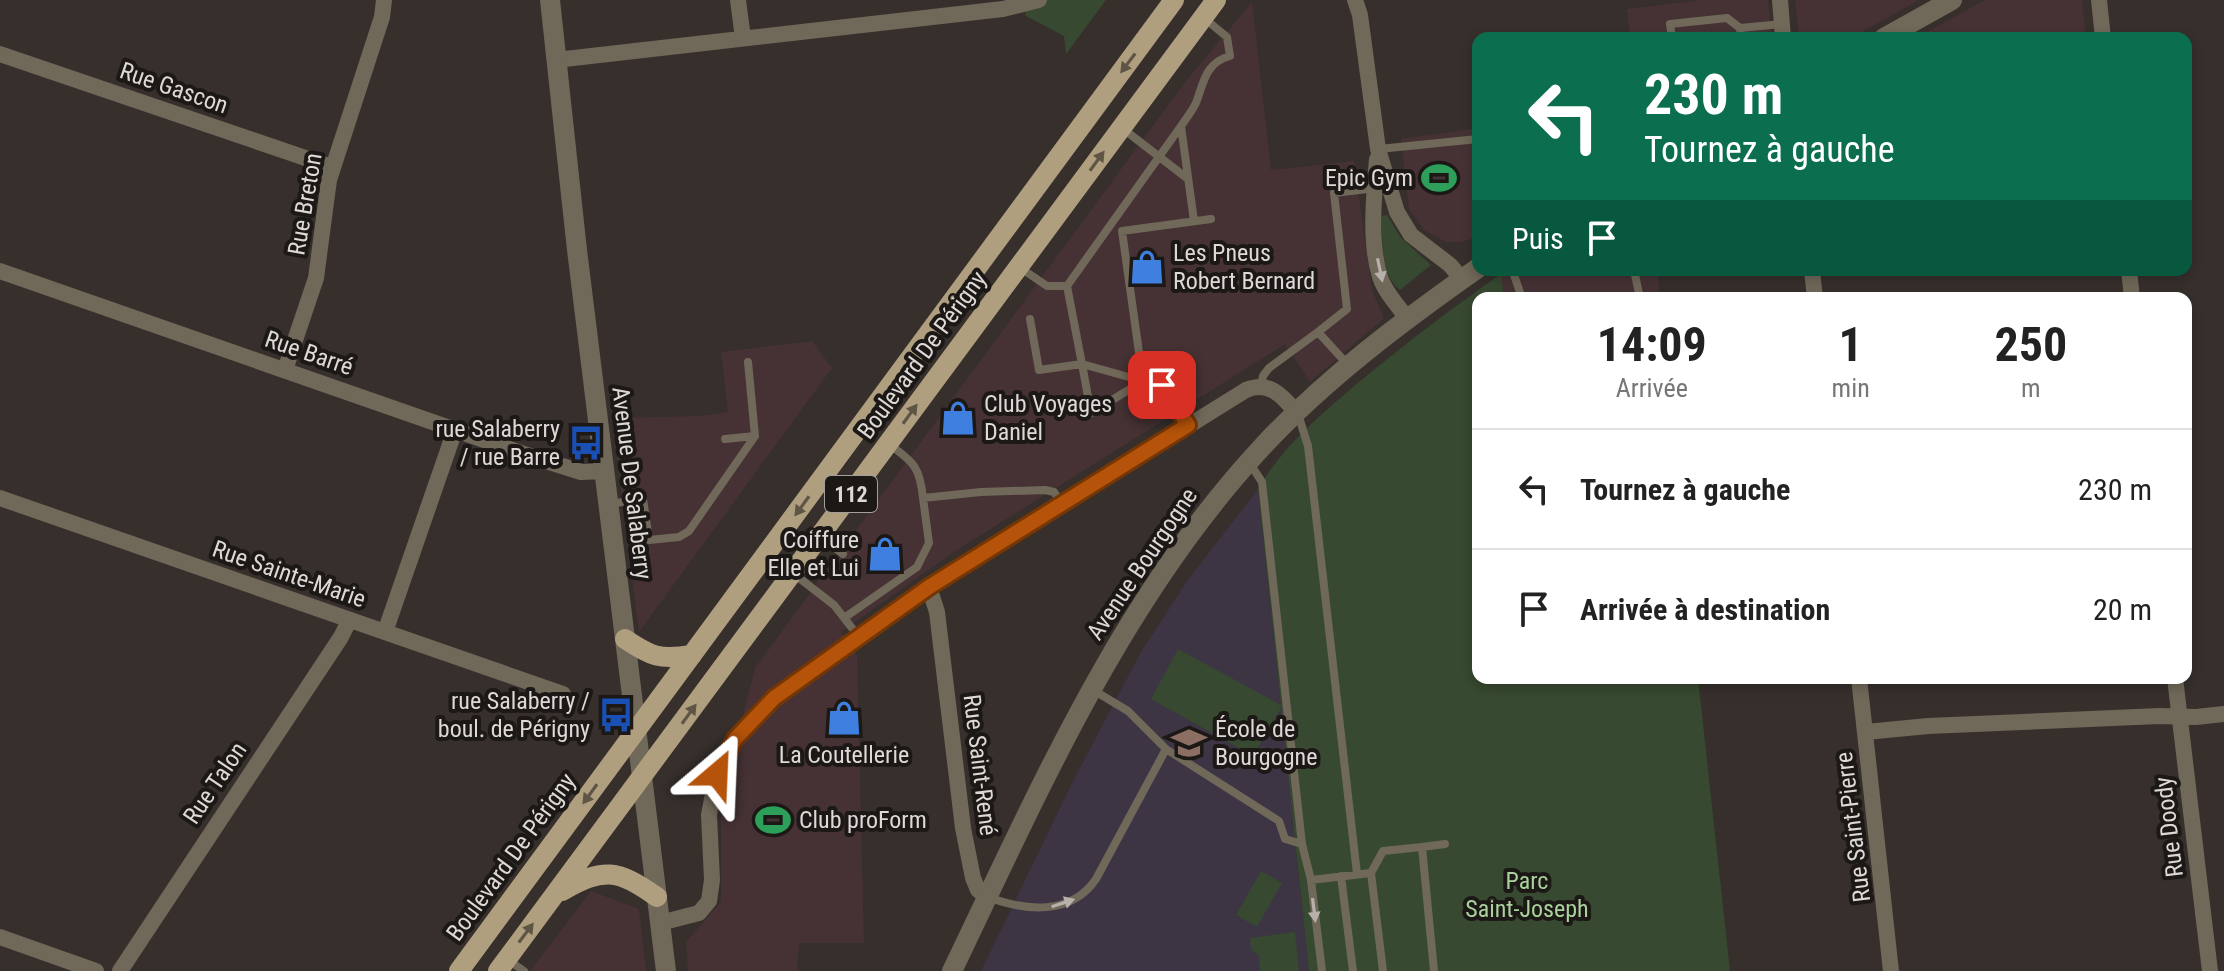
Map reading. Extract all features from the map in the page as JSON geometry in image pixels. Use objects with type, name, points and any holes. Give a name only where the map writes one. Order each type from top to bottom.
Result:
[{"type":"main road","name":"Boulevard De Périgny","points":[[459,971],[1174,0]]},
{"type":"main road","name":"Boulevard De Périgny","points":[[502,965],[1216,0]]},
{"type":"main road","points":[[625,639],[662,659],[692,655]]},
{"type":"main road","points":[[555,895],[589,876],[612,873],[627,877],[657,897]]},
{"type":"street","name":"Rue Breton","points":[[285,370],[316,278],[332,167],[382,17],[384,0]]},
{"type":"street","name":"Avenue De Salaberry","points":[[550,0],[666,971]]},
{"type":"street","points":[[738,0],[743,38]]},
{"type":"street","points":[[556,60],[743,38],[930,9],[1003,9],[1039,0]]},
{"type":"street","points":[[1780,0],[1783,31]]},
{"type":"street","points":[[1895,32],[1952,0]]},
{"type":"street","points":[[2099,0],[2102,32]]},
{"type":"street","points":[[1359,5],[1382,187],[1405,228],[1420,243],[1450,265],[1470,274]]},
{"type":"street","name":"Rue Gascon","points":[[0,54],[332,167]]},
{"type":"street","points":[[1382,187],[1373,214],[1381,278],[1407,318]]},
{"type":"street","name":"Rue Barré","points":[[0,271],[581,472],[605,471]]},
{"type":"street","name":"Avenue Bourgogne","points":[[952,971],[1092,689],[1149,592],[1207,511],[1297,413],[1407,318],[1470,274]]},
{"type":"street","points":[[660,923],[699,913],[709,901],[712,886],[710,806],[717,774],[735,739],[774,698],[929,587],[1246,390],[1261,386],[1276,391],[1297,413]]},
{"type":"street","points":[[385,632],[455,430]]},
{"type":"street","name":"Rue Sainte-Marie","points":[[0,498],[563,694]]},
{"type":"street","name":"Rue Saint-René","points":[[929,587],[936,604],[957,792],[969,864],[977,888],[987,897]]},
{"type":"street","name":"Rue Talon","points":[[120,971],[333,650],[349,621]]},
{"type":"street","name":"Rue Saint-Pierre","points":[[1860,684],[1891,971]]},
{"type":"street","name":"Rue Doody","points":[[2176,684],[2210,971]]},
{"type":"street","points":[[1866,732],[1943,725],[2224,714]]},
{"type":"street","points":[[0,937],[96,971]]},
{"type":"lane","points":[[1143,381],[1091,413],[1067,286],[1181,126],[1195,104],[1208,70],[1214,62],[1230,56],[1227,37],[1203,18]]},
{"type":"lane","points":[[1671,32],[1670,24],[1727,18],[1740,32]]},
{"type":"lane","points":[[1762,32],[1783,31]]},
{"type":"lane","points":[[1181,126],[1194,221]]},
{"type":"lane","points":[[1122,128],[1188,179]]},
{"type":"lane","points":[[1378,149],[1472,140]]},
{"type":"lane","points":[[1261,386],[1269,368],[1347,309],[1334,193],[1382,187]]},
{"type":"lane","points":[[1122,231],[1211,219]]},
{"type":"lane","points":[[1112,223],[1122,231],[1143,381]]},
{"type":"lane","points":[[1019,267],[1047,286],[1067,286]]},
{"type":"lane","points":[[1030,319],[1039,370],[1082,364],[1162,385],[1188,425]]},
{"type":"lane","points":[[1318,332],[1350,367]]},
{"type":"lane","points":[[609,504],[643,499],[649,540],[684,534],[693,527],[755,436],[748,362]]},
{"type":"lane","points":[[1297,413],[1308,446],[1357,874]]},
{"type":"lane","points":[[725,439],[755,436]]},
{"type":"lane","points":[[844,618],[917,567],[929,543],[918,470],[889,443]]},
{"type":"lane","points":[[1249,462],[1262,482],[1302,844],[1311,880],[1322,971]]},
{"type":"lane","points":[[923,498],[1045,490],[1054,492],[1062,504]]},
{"type":"lane","points":[[820,536],[843,554]]},
{"type":"lane","points":[[917,567],[929,587]]},
{"type":"lane","points":[[793,573],[834,605],[859,637]]},
{"type":"lane","points":[[1092,689],[1128,711],[1166,749],[1279,821],[1285,839],[1302,844]]},
{"type":"lane","points":[[987,897],[1022,906],[1050,907],[1083,895],[1096,879],[1166,749]]},
{"type":"lane","points":[[1383,971],[1371,873],[1383,851],[1445,844]]},
{"type":"lane","points":[[1422,847],[1434,971]]},
{"type":"lane","points":[[1311,880],[1371,873]]},
{"type":"lane","points":[[1341,876],[1353,971]]},
{"type":"lane","points":[[502,965],[524,971]]},
{"type":"shaded area","points":[[1702,0],[1768,0],[1771,32],[1629,32],[1627,9]]},
{"type":"shaded area","points":[[1795,0],[1919,0],[1862,32],[1798,32]]},
{"type":"shaded area","points":[[1985,0],[2082,0],[2085,32],[1927,32]]},
{"type":"shaded area","points":[[1252,2],[1271,170],[1354,161],[1372,290],[1384,318],[1310,382],[1285,344],[951,554],[841,632],[857,656],[864,943],[799,943],[797,971],[688,971],[686,942],[721,902],[721,802],[755,668],[1185,82]]},
{"type":"shaded area","points":[[1472,129],[1472,239],[1446,242],[1424,230],[1409,209],[1401,139]]},
{"type":"shaded area","points":[[1501,276],[1658,276],[1660,292],[1503,292]]},
{"type":"shaded area","points":[[812,341],[832,368],[639,632],[612,418],[699,416],[728,412],[721,352]]},
{"type":"shaded area","name":"École de Bourgogne","points":[[1258,489],[1309,971],[981,971],[1073,781],[1141,652],[1187,581]]},
{"type":"shaded area","points":[[591,891],[639,909],[646,971],[530,971]]},
{"type":"green space","points":[[1024,0],[1106,0],[1066,54],[1064,36],[1026,16]]},
{"type":"green space","points":[[1387,215],[1401,238],[1431,265],[1400,290],[1389,276],[1384,256],[1381,216]]},
{"type":"green space","points":[[1498,276],[1501,276],[1503,292],[1476,292]]},
{"type":"green space","name":"Parc Saint-Joseph","points":[[1472,295],[1472,684],[1699,684],[1730,971],[1309,971],[1281,708],[1253,756],[1151,699],[1178,649],[1281,705],[1258,489],[1291,445],[1331,406]]},
{"type":"green space","points":[[1261,871],[1282,883],[1257,927],[1236,915]]},
{"type":"green space","points":[[1295,932],[1299,971],[1260,971],[1259,956],[1251,950],[1250,938]]},
{"type":"place","name":"Epic Gym","points":[[1439,178]]},
{"type":"place","name":"Les Pneus Robert Bernard","points":[[1147,267]]},
{"type":"place","name":"Club Voyages Daniel","points":[[958,418]]},
{"type":"place","name":"rue Salaberry / rue Barre","points":[[586,443]]},
{"type":"place","name":"Coiffure Elle et Lui","points":[[885,554]]},
{"type":"place","name":"rue Salaberry / boul. de Périgny","points":[[616,715]]},
{"type":"place","name":"La Coutellerie","points":[[844,718]]},
{"type":"place","name":"École de Bourgogne","points":[[1189,743]]},
{"type":"place","name":"Club proForm","points":[[773,820]]},
{"type":"route","points":[[717,774],[726,753],[746,724],[774,698],[929,587],[1188,425],[1162,385]]}]
